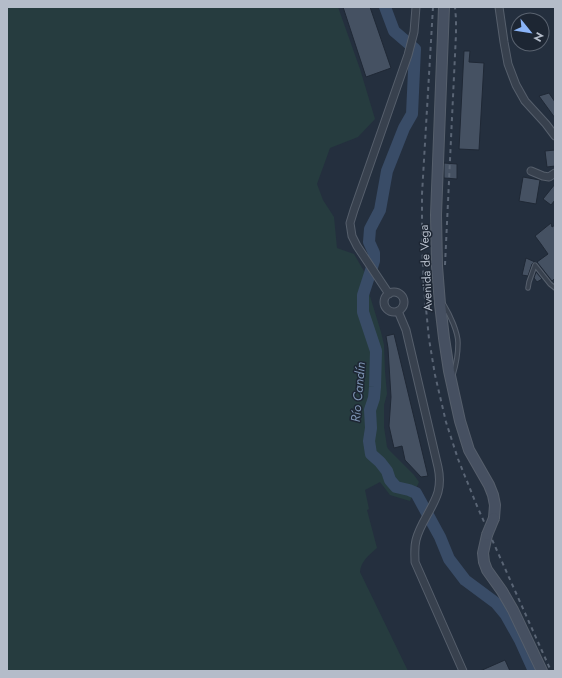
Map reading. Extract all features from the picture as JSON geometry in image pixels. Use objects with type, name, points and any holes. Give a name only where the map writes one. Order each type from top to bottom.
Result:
[{"type":"street","points":[[389,294],[357,246],[352,236],[350,223],[408,55],[414,32],[416,7]]},
{"type":"street","name":"Avenida de Vega","points":[[444,7],[436,215],[437,266],[444,338],[460,422],[469,450],[489,485],[495,505],[494,518],[487,535],[483,553],[484,562],[487,570],[513,610],[542,671]]},
{"type":"street","points":[[499,7],[508,64],[516,85],[525,101],[555,136]]},
{"type":"street","points":[[531,171],[549,177],[555,173]]},
{"type":"street","points":[[395,293],[402,298],[403,304],[398,311],[388,311],[384,305],[385,298],[389,294],[395,293]]},
{"type":"street","points":[[398,311],[406,330],[440,478],[436,498],[419,531],[416,541],[414,550],[415,562],[463,671]]},
{"type":"lane","points":[[528,288],[535,265],[555,288]]},
{"type":"green space","points":[[7,7],[338,7],[360,69],[375,119],[358,137],[330,148],[317,184],[323,200],[334,217],[337,248],[354,254],[365,273],[369,293],[381,332],[384,345],[387,394],[384,405],[384,427],[387,447],[419,482],[410,501],[390,495],[380,482],[365,490],[369,509],[367,510],[377,548],[364,561],[360,572],[408,671],[7,671]]},
{"type":"building","points":[[343,7],[370,7],[391,68],[366,77]]},
{"type":"building","points":[[464,51],[470,51],[469,62],[484,63],[479,150],[459,149]]},
{"type":"building","points":[[549,93],[555,102],[555,118],[539,96]]},
{"type":"building","points":[[555,150],[555,166],[547,167],[545,151]]},
{"type":"building","points":[[444,163],[457,164],[457,179],[444,178]]},
{"type":"building","points":[[523,177],[540,180],[536,204],[519,201]]},
{"type":"building","points":[[555,184],[555,200],[551,205],[543,199]]},
{"type":"building","points":[[551,223],[552,227],[555,225],[555,278],[552,281],[537,262],[548,254],[535,236]]},
{"type":"building","points":[[526,258],[535,262],[532,264],[528,276],[522,275]]},
{"type":"building","points":[[536,272],[542,279],[537,282],[534,278]]},
{"type":"building","points":[[394,334],[428,476],[421,477],[405,460],[402,446],[394,448],[389,426],[391,397],[386,336]]},
{"type":"building","points":[[505,660],[510,671],[480,671]]},
{"type":"waterway","name":"Río Candín","points":[[385,7],[394,31],[415,49],[412,114],[404,128],[387,171],[380,210],[370,229],[369,242],[374,253],[374,261],[363,295],[363,312],[376,351],[374,398],[370,410],[371,428],[369,441],[371,454],[387,471],[390,480],[396,487],[416,493],[440,537],[449,559],[465,580],[496,603],[506,615],[520,640],[534,671]]},
{"type":"railway","points":[[433,7],[422,194],[422,242],[424,288],[429,339],[435,375],[446,422],[458,459],[477,506],[551,671]]},
{"type":"railway","points":[[445,265],[456,34],[455,7]]}]
